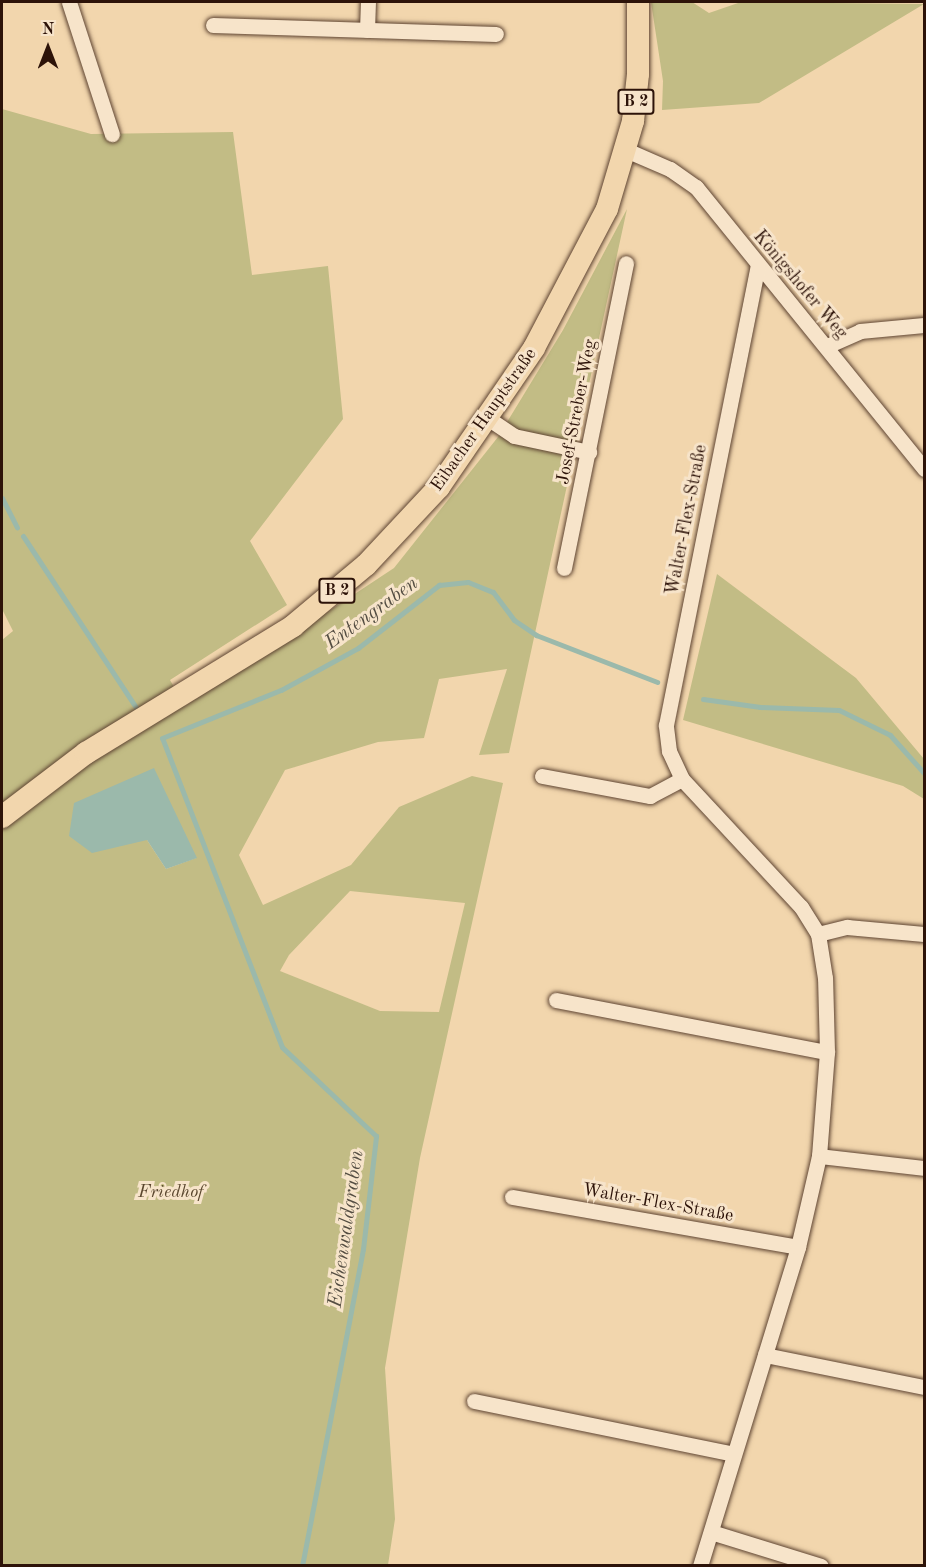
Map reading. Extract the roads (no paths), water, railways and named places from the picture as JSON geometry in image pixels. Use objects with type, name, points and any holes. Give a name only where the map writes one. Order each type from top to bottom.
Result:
[{"type":"main road","name":"Eibacher Hauptstraße","points":[[2,817],[60,771],[144,716],[256,651],[345,585],[439,487],[489,418],[534,348],[589,250],[626,150],[638,82],[638,2]]},
{"type":"street","points":[[69,2],[112,134]]},
{"type":"street","points":[[367,30],[368,2]]},
{"type":"street","points":[[213,25],[496,34]]},
{"type":"street","name":"Königshofer Weg","points":[[626,150],[670,170],[696,187],[758,266],[827,346],[924,469]]},
{"type":"street","name":"Josef-Streber-Weg","points":[[564,568],[626,263]]},
{"type":"street","name":"Walter-Flex-Straße","points":[[700,1566],[798,1247],[819,1156],[827,1052],[825,978],[818,934],[801,907],[682,779],[669,751],[666,725],[758,266]]},
{"type":"street","points":[[827,346],[860,331],[924,326]]},
{"type":"street","points":[[489,418],[514,436],[589,452]]},
{"type":"street","points":[[542,776],[650,796],[682,779]]},
{"type":"street","points":[[818,934],[847,927],[924,933]]},
{"type":"street","points":[[556,1000],[827,1052]]},
{"type":"street","points":[[819,1156],[924,1168]]},
{"type":"street","name":"Walter-Flex-Straße","points":[[512,1197],[798,1247]]},
{"type":"street","points":[[765,1355],[924,1387]]},
{"type":"street","points":[[474,1401],[734,1454]]},
{"type":"street","points":[[711,1532],[821,1566]]},
{"type":"waterway","name":"Entengraben","points":[[2,498],[17,527]]},
{"type":"waterway","name":"Entengraben","points":[[23,536],[137,709]]},
{"type":"waterway","name":"Eichenwaldgraben","points":[[302,1566],[363,1249],[376,1136],[282,1047],[162,738],[281,690],[358,648],[439,585],[468,582],[493,592],[514,620],[536,635],[657,682]]},
{"type":"waterway","name":"Entengraben","points":[[703,699],[760,707],[839,710],[890,735],[924,773]]},
{"type":"park label","name":"Friedhof","points":[[171,1192]]}]
